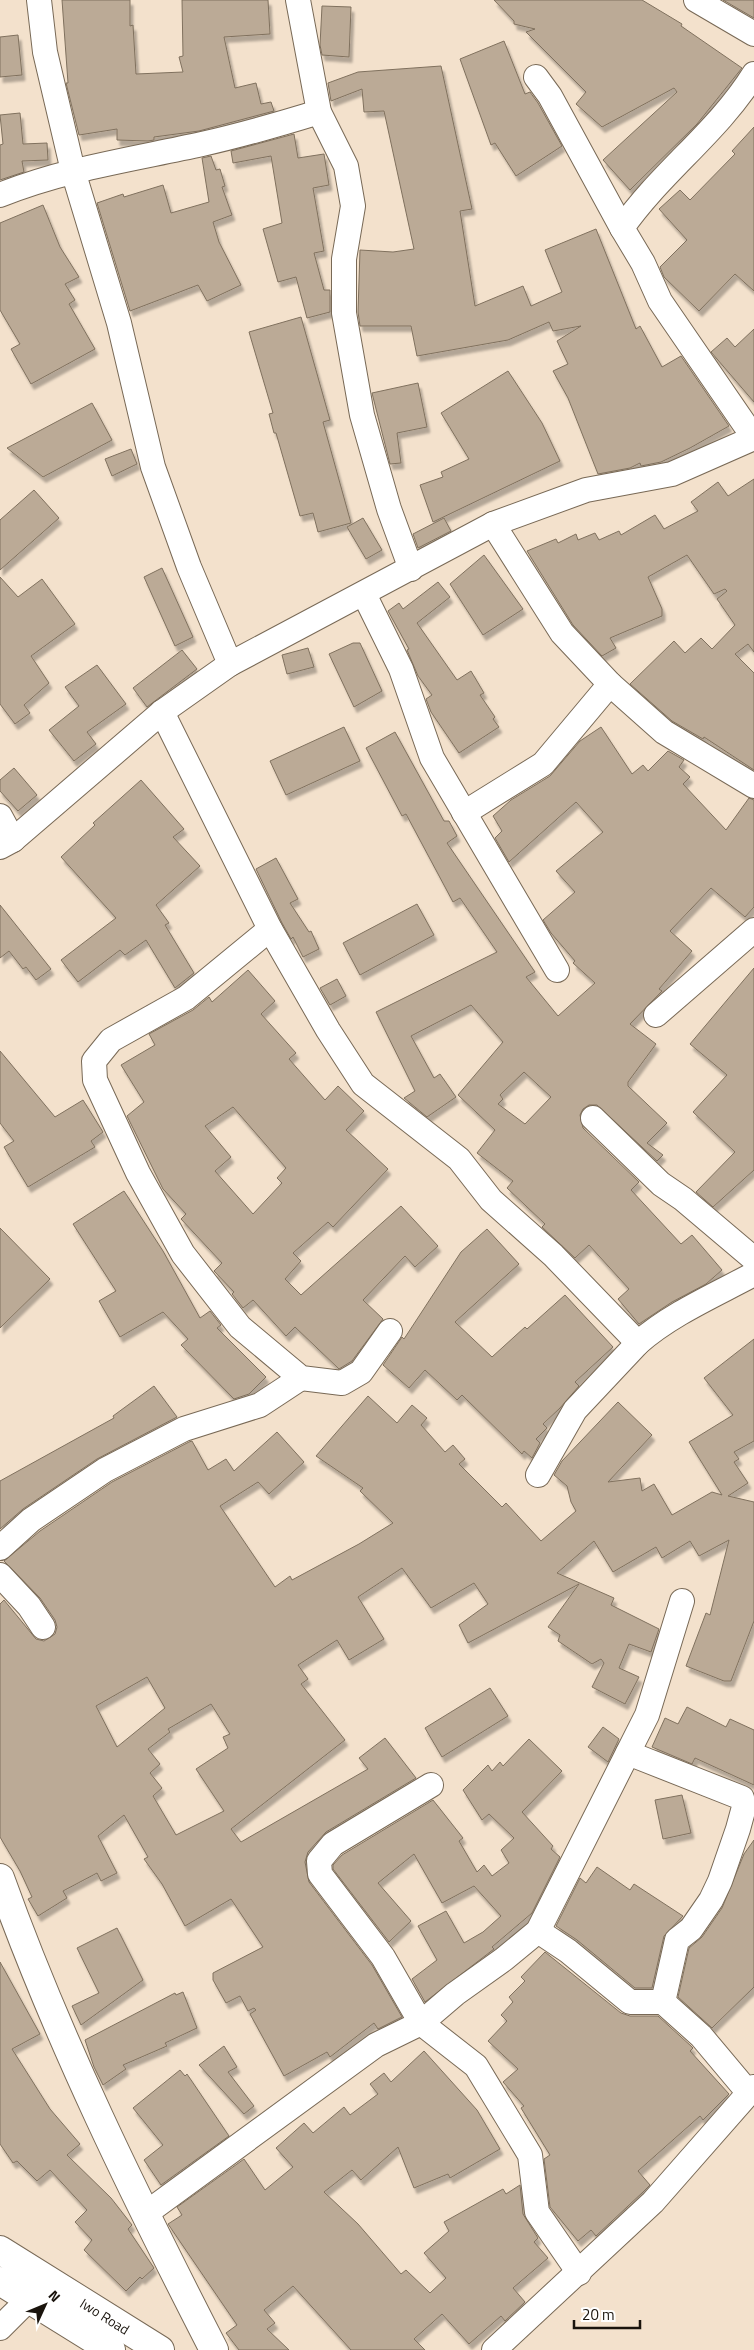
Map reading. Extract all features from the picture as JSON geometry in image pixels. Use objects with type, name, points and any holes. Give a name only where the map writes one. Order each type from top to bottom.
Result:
[{"type":"street","points":[[39,0],[46,52],[73,171],[119,323],[152,467],[188,567],[230,664]]},
{"type":"street","points":[[298,0],[319,112],[346,166],[353,206],[344,259],[344,313],[362,415],[389,509],[411,569]]},
{"type":"street","points":[[696,0],[754,34]]},
{"type":"street","points":[[622,228],[650,191],[691,152],[740,97],[754,74]]},
{"type":"street","points":[[0,816],[6,843],[162,712],[230,664],[493,524],[586,490],[672,474],[754,438],[660,301],[643,263],[550,96],[536,77]]},
{"type":"street","points":[[0,195],[28,184],[73,171],[250,133],[319,112]]},
{"type":"street","points":[[493,524],[562,633],[610,684],[664,732],[754,786]]},
{"type":"street","points":[[364,594],[401,669],[432,758],[557,970]]},
{"type":"street","points":[[464,813],[543,764],[610,684]]},
{"type":"street","points":[[162,712],[270,929],[328,1030],[363,1084],[459,1158],[491,1200],[553,1255],[638,1343]]},
{"type":"street","points":[[270,929],[186,998],[111,1040],[98,1053],[93,1067],[95,1080],[138,1173],[183,1254],[240,1327],[302,1378],[342,1383],[361,1372],[390,1331]]},
{"type":"street","points":[[656,1015],[754,930]]},
{"type":"street","points":[[593,1118],[661,1184],[683,1199],[754,1259]]},
{"type":"street","points":[[538,1476],[575,1410],[638,1343],[648,1334],[698,1304],[754,1274]]},
{"type":"street","points":[[0,1548],[31,1520],[105,1470],[184,1429],[260,1404],[302,1378]]},
{"type":"street","points":[[0,1575],[29,1606],[43,1627]]},
{"type":"street","points":[[145,2214],[376,2045],[421,2023],[455,1994],[504,1959],[538,1930],[647,1716],[682,1601]]},
{"type":"street","points":[[628,1753],[748,1791],[738,1829],[712,1900],[691,1929],[677,1940],[663,2002]]},
{"type":"street","points":[[431,1785],[332,1844],[319,1860],[320,1874],[383,1957],[421,2023],[476,2066],[530,2155],[537,2212],[579,2273]]},
{"type":"street","points":[[0,1878],[20,1934],[46,1995],[145,2214],[214,2350]]},
{"type":"street","points":[[494,2350],[547,2299],[579,2273],[653,2202],[751,2090],[701,2036],[663,2002],[630,2002],[568,1951],[538,1930]]},
{"type":"street","name":"Iwo Road","points":[[0,2250],[160,2350]]},
{"type":"street","name":"Iwo Road","points":[[0,2281],[111,2350]]},
{"type":"street","points":[[0,2328],[29,2300]]},
{"type":"building","points":[[62,0],[130,0],[130,26],[133,25],[136,74],[183,72],[179,57],[183,56],[182,0],[268,0],[270,34],[224,37],[235,88],[256,83],[261,104],[271,102],[274,111],[199,131],[154,137],[154,140],[148,141],[117,140],[117,129],[79,135],[66,83],[68,83]]},
{"type":"building","points":[[494,0],[642,0],[682,24],[681,26],[742,68],[697,124],[630,190],[603,160],[677,92],[674,88],[602,127],[576,104],[586,92],[526,32],[535,29],[514,24],[514,21]]},
{"type":"building","points":[[723,0],[754,0],[754,18]]},
{"type":"building","points":[[322,6],[351,7],[349,57],[322,55],[320,45]]},
{"type":"building","points":[[18,35],[22,75],[0,77],[0,37]]},
{"type":"building","points":[[504,41],[525,94],[530,92],[538,103],[562,146],[516,176],[495,143],[491,145],[460,59]]},
{"type":"building","points":[[441,66],[472,209],[460,211],[475,306],[523,286],[531,306],[562,292],[545,250],[596,229],[636,329],[640,326],[662,367],[681,356],[729,426],[661,462],[641,466],[640,463],[630,468],[598,474],[568,398],[553,371],[568,364],[557,341],[581,326],[553,331],[549,322],[508,340],[417,356],[411,326],[360,326],[358,312],[360,250],[393,252],[414,249],[384,111],[364,112],[362,89],[331,101],[328,83],[358,72]]},
{"type":"building","points":[[20,113],[23,144],[47,143],[48,160],[22,161],[24,172],[0,180],[0,145],[3,144],[0,115]]},
{"type":"building","points":[[754,127],[754,291],[735,274],[699,311],[664,277],[660,267],[687,240],[659,209],[680,190],[690,200],[735,154],[732,151]]},
{"type":"building","points":[[294,134],[298,158],[324,154],[329,185],[313,188],[324,251],[314,253],[324,290],[330,290],[330,312],[307,318],[296,277],[278,282],[263,229],[282,223],[271,156],[233,163],[231,151]]},
{"type":"building","points":[[211,156],[216,170],[220,169],[225,186],[222,187],[232,215],[213,222],[219,242],[241,285],[207,301],[198,285],[130,311],[97,203],[123,194],[124,197],[163,185],[171,213],[209,202],[202,158]]},
{"type":"building","points":[[43,205],[60,247],[79,277],[65,284],[75,300],[69,304],[95,349],[31,384],[11,349],[20,344],[0,310],[0,223]]},
{"type":"building","points":[[301,317],[330,420],[323,422],[351,523],[318,532],[313,513],[300,516],[276,433],[274,433],[269,414],[273,413],[249,332]]},
{"type":"building","points":[[754,329],[754,402],[711,352],[727,338],[735,347]]},
{"type":"building","points":[[508,371],[542,423],[560,461],[433,522],[420,485],[443,477],[441,472],[469,459],[441,413]]},
{"type":"building","points":[[418,383],[427,427],[397,433],[401,463],[390,464],[372,393]]},
{"type":"building","points":[[92,403],[112,440],[43,477],[7,448]]},
{"type":"building","points":[[131,449],[137,464],[112,476],[105,459]]},
{"type":"building","points":[[754,479],[754,652],[748,644],[735,654],[754,673],[754,770],[704,737],[703,739],[672,721],[630,684],[674,641],[685,653],[701,638],[712,649],[735,625],[717,599],[727,591],[725,589],[714,594],[687,555],[648,577],[662,609],[662,616],[610,638],[616,648],[602,656],[573,625],[527,551],[556,539],[558,543],[576,534],[578,540],[595,533],[599,540],[619,531],[621,535],[655,515],[664,529],[698,511],[691,502],[718,482],[728,496]]},
{"type":"building","points":[[34,490],[59,518],[0,570],[0,520]]},
{"type":"building","points":[[363,518],[382,550],[366,559],[347,527]]},
{"type":"building","points":[[444,518],[451,531],[418,548],[413,534]]},
{"type":"building","points":[[484,555],[523,609],[483,635],[450,584]]},
{"type":"building","points":[[162,568],[193,637],[175,646],[144,577]]},
{"type":"building","points":[[0,577],[18,597],[42,579],[75,624],[31,656],[49,683],[24,705],[30,713],[15,724],[0,704]]},
{"type":"building","points":[[438,582],[450,597],[417,623],[457,680],[471,671],[484,693],[480,695],[495,717],[493,719],[499,727],[459,753],[431,712],[426,699],[432,695],[418,676],[407,650],[409,649],[388,611],[399,603],[403,609]]},
{"type":"building","points":[[353,643],[360,643],[382,691],[354,707],[329,654]]},
{"type":"building","points":[[308,648],[314,667],[287,674],[282,655]]},
{"type":"building","points":[[182,650],[197,669],[147,707],[133,688]]},
{"type":"building","points":[[97,665],[126,704],[87,732],[96,744],[74,761],[49,730],[79,706],[65,687]]},
{"type":"building","points":[[344,727],[360,761],[286,795],[270,761]]},
{"type":"building","points":[[601,727],[632,774],[643,765],[648,771],[668,751],[684,760],[679,767],[690,777],[683,784],[726,830],[749,798],[754,800],[754,907],[745,917],[711,888],[670,931],[692,951],[659,989],[662,991],[630,1024],[656,1044],[628,1082],[628,1086],[667,1123],[647,1143],[663,1155],[657,1161],[597,1105],[589,1105],[583,1109],[580,1115],[583,1128],[639,1182],[631,1190],[681,1244],[692,1235],[722,1270],[706,1284],[672,1302],[639,1324],[618,1299],[629,1289],[589,1245],[575,1258],[542,1227],[545,1224],[507,1188],[513,1181],[477,1153],[495,1130],[458,1095],[503,1042],[471,1005],[411,1036],[434,1078],[440,1074],[456,1097],[427,1117],[404,1098],[415,1091],[376,1012],[497,952],[460,898],[453,902],[406,814],[402,816],[366,748],[395,732],[444,821],[449,821],[457,836],[447,843],[535,972],[526,977],[558,1016],[595,983],[573,963],[575,961],[551,933],[543,920],[575,892],[556,871],[603,832],[576,802],[509,862],[495,838],[502,831],[493,816],[511,800],[550,776],[580,741]],"holes":[[[524,1072],[551,1097],[525,1124],[498,1104],[503,1099],[500,1095]]]},
{"type":"building","points":[[14,768],[37,795],[18,811],[0,791],[0,780]]},
{"type":"building","points":[[141,780],[184,829],[173,837],[200,866],[156,905],[169,923],[165,925],[194,973],[175,988],[146,940],[125,955],[120,950],[78,982],[61,960],[116,918],[61,857],[95,825],[93,823]]},
{"type":"building","points":[[276,858],[298,899],[290,903],[309,932],[311,931],[319,949],[303,957],[293,937],[291,939],[282,923],[256,869]]},
{"type":"building","points":[[417,904],[434,935],[360,975],[343,943]]},
{"type":"building","points":[[0,905],[51,969],[36,980],[26,967],[23,969],[9,951],[0,958]]},
{"type":"building","points":[[754,968],[754,1170],[713,1207],[696,1192],[735,1152],[693,1112],[727,1075],[690,1044]]},
{"type":"building","points":[[248,970],[275,1001],[261,1014],[296,1053],[289,1059],[325,1100],[338,1086],[364,1111],[346,1130],[388,1169],[333,1227],[328,1222],[293,1253],[301,1261],[285,1279],[301,1295],[401,1206],[438,1246],[415,1267],[405,1256],[363,1300],[383,1319],[352,1361],[339,1369],[295,1327],[286,1336],[253,1300],[243,1308],[232,1294],[234,1292],[214,1271],[222,1263],[181,1219],[186,1214],[163,1189],[127,1116],[144,1102],[121,1065],[155,1045],[149,1034],[193,1010],[209,997],[212,1002]],"holes":[[[233,1107],[286,1168],[277,1178],[282,1183],[253,1214],[215,1171],[231,1157],[205,1126]]]},
{"type":"building","points":[[337,979],[346,996],[330,1005],[320,988]]},
{"type":"building","points":[[0,1051],[55,1117],[83,1100],[103,1132],[91,1141],[95,1147],[28,1187],[4,1147],[14,1141],[0,1123]]},
{"type":"building","points":[[124,1191],[163,1251],[200,1318],[210,1311],[221,1325],[217,1328],[266,1377],[249,1394],[234,1399],[181,1345],[188,1339],[163,1312],[120,1337],[99,1301],[116,1291],[73,1224]]},
{"type":"building","points":[[0,1228],[50,1279],[0,1328]]},
{"type":"building","points":[[487,1229],[519,1264],[455,1322],[492,1357],[525,1327],[527,1329],[565,1295],[613,1347],[575,1382],[579,1386],[543,1424],[547,1428],[536,1439],[540,1443],[532,1458],[524,1451],[522,1454],[462,1395],[457,1400],[425,1370],[409,1388],[383,1365],[402,1337],[404,1339],[461,1252]]},
{"type":"building","points":[[754,1339],[754,1441],[734,1452],[739,1459],[734,1462],[748,1483],[728,1496],[754,1502],[754,1621],[731,1681],[724,1681],[686,1666],[706,1613],[710,1615],[729,1540],[699,1556],[690,1541],[662,1558],[656,1547],[613,1572],[594,1541],[557,1573],[614,1598],[611,1605],[659,1629],[651,1652],[629,1644],[619,1668],[639,1677],[625,1704],[592,1687],[604,1663],[601,1659],[592,1664],[558,1641],[560,1635],[548,1627],[579,1584],[468,1643],[459,1625],[488,1604],[474,1583],[431,1608],[402,1568],[358,1597],[384,1639],[349,1660],[337,1640],[298,1665],[308,1679],[301,1684],[345,1740],[231,1829],[241,1842],[368,1769],[359,1758],[385,1738],[416,1778],[326,1832],[308,1852],[305,1862],[309,1882],[372,1965],[402,2017],[378,2029],[374,2023],[330,2057],[327,2052],[284,2076],[250,2014],[256,2010],[254,2008],[248,2011],[240,1996],[226,2003],[213,1980],[213,1973],[263,1947],[231,1899],[185,1926],[162,1884],[144,1859],[148,1857],[124,1815],[98,1836],[117,1873],[101,1881],[97,1873],[63,1891],[67,1898],[38,1916],[28,1899],[32,1897],[20,1871],[0,1837],[0,1604],[4,1600],[36,1639],[44,1641],[55,1634],[57,1627],[55,1620],[40,1598],[4,1561],[40,1531],[112,1482],[189,1442],[192,1441],[208,1470],[226,1459],[234,1471],[277,1432],[304,1462],[269,1494],[258,1482],[220,1506],[275,1587],[290,1576],[292,1580],[359,1544],[393,1523],[360,1491],[363,1488],[316,1456],[368,1396],[397,1423],[412,1405],[427,1418],[421,1425],[445,1452],[453,1445],[465,1459],[459,1464],[502,1507],[506,1503],[541,1541],[576,1511],[571,1502],[567,1486],[554,1475],[562,1461],[618,1402],[652,1435],[608,1482],[640,1478],[642,1491],[654,1484],[672,1515],[712,1492],[722,1495],[689,1442],[733,1415],[704,1378]],"holes":[[[147,1677],[165,1708],[117,1747],[96,1706]],[[211,1704],[230,1734],[223,1737],[228,1748],[196,1769],[224,1811],[176,1835],[153,1796],[162,1788],[150,1773],[160,1764],[148,1749],[170,1732],[168,1729]]]},
{"type":"building","points":[[154,1386],[177,1417],[97,1459],[23,1509],[0,1529],[0,1481],[114,1418],[113,1416]]},
{"type":"building","points":[[490,1688],[508,1716],[442,1757],[425,1728]]},
{"type":"building","points":[[687,1707],[726,1727],[730,1719],[754,1730],[754,1785],[695,1758],[692,1764],[652,1747],[665,1718],[678,1724]]},
{"type":"building","points":[[603,1727],[619,1739],[608,1762],[588,1747]]},
{"type":"building","points":[[529,1739],[562,1771],[522,1812],[553,1846],[551,1849],[560,1857],[532,1913],[492,1947],[494,1949],[425,2002],[412,1979],[437,1960],[418,1926],[446,1911],[464,1943],[483,1932],[501,1916],[474,1886],[442,1903],[414,1854],[378,1883],[411,1921],[389,1942],[333,1869],[333,1865],[342,1855],[433,1800],[463,1838],[459,1841],[477,1872],[484,1865],[492,1876],[509,1863],[501,1850],[514,1838],[489,1814],[482,1820],[463,1790],[488,1765],[492,1771],[500,1762],[503,1766]]},
{"type":"building","points":[[682,1795],[691,1833],[663,1839],[655,1800]]},
{"type":"building","points":[[754,1840],[754,1987],[712,2028],[678,1997],[689,1948],[702,1937],[722,1908],[744,1854]]},
{"type":"building","points":[[597,1867],[630,1890],[634,1884],[683,1916],[664,1936],[652,1988],[635,1988],[577,1940],[556,1926],[580,1878],[586,1883]]},
{"type":"building","points":[[117,1928],[143,1980],[81,2025],[72,2006],[99,1993],[77,1948]]},
{"type":"building","points":[[545,1952],[621,2013],[630,2016],[658,2016],[693,2048],[690,2051],[729,2094],[703,2120],[700,2116],[638,2171],[650,2185],[643,2192],[596,2236],[591,2230],[578,2241],[550,2207],[544,2159],[550,2155],[521,2108],[524,2106],[503,2082],[518,2069],[488,2041],[507,2021],[501,2015],[513,2002],[509,1997],[525,1981],[521,1977]]},
{"type":"building","points":[[0,1962],[40,2034],[12,2049],[50,2109],[80,2144],[67,2155],[111,2198],[132,2225],[128,2229],[154,2268],[142,2279],[140,2277],[126,2291],[84,2250],[92,2240],[75,2222],[87,2210],[50,2170],[37,2181],[17,2161],[13,2163],[0,2144]]},
{"type":"building","points":[[183,1992],[197,2028],[165,2043],[167,2046],[123,2065],[126,2069],[103,2085],[94,2067],[85,2040],[175,1993],[176,1995]]},
{"type":"building","points":[[224,2046],[237,2067],[228,2072],[254,2106],[244,2114],[199,2065]]},
{"type":"building","points":[[424,2051],[477,2110],[500,2149],[450,2178],[448,2174],[414,2188],[398,2147],[361,2180],[352,2170],[324,2192],[358,2224],[401,2274],[406,2270],[430,2293],[446,2278],[424,2253],[449,2231],[444,2222],[503,2189],[506,2194],[520,2185],[523,2214],[538,2238],[534,2242],[548,2258],[513,2288],[525,2302],[505,2321],[501,2316],[469,2344],[442,2314],[414,2339],[425,2350],[351,2350],[293,2286],[264,2310],[275,2323],[267,2329],[289,2350],[239,2350],[226,2333],[237,2325],[168,2224],[182,2215],[177,2207],[244,2159],[265,2190],[293,2167],[276,2148],[304,2123],[313,2133],[344,2107],[350,2115],[378,2094],[370,2084],[384,2073],[391,2082]]},
{"type":"building","points":[[180,2070],[185,2076],[187,2074],[229,2136],[161,2185],[144,2160],[163,2145],[133,2108]]}]
